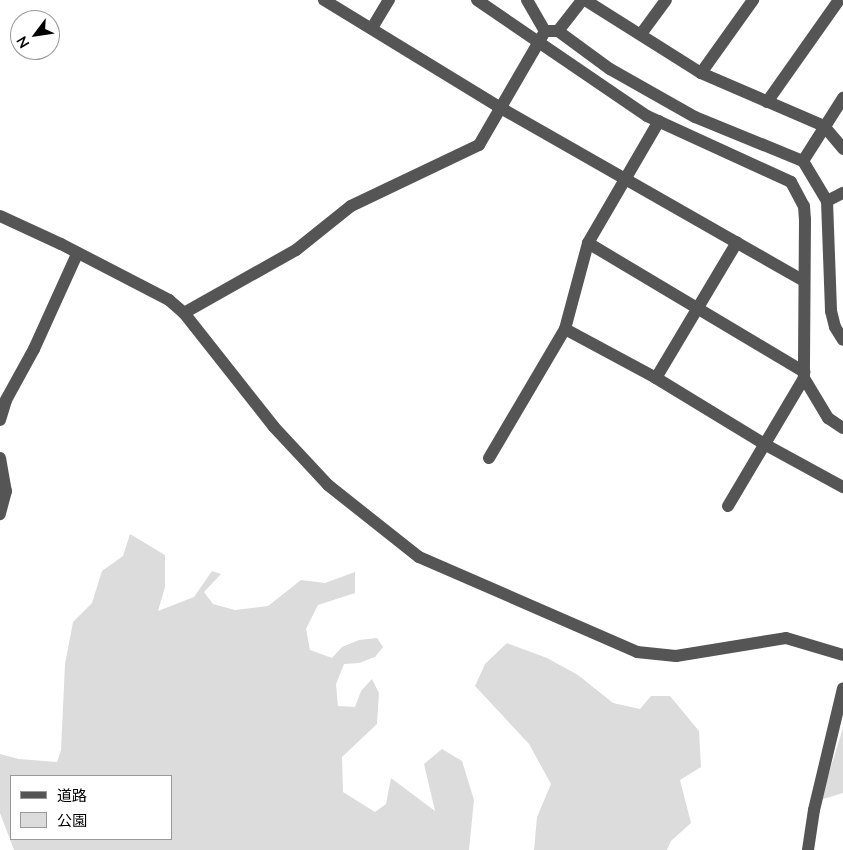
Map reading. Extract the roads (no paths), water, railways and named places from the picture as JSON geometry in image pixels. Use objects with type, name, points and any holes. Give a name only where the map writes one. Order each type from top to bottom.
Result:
[{"type":"street","points":[[324,0],[499,107],[628,178],[804,281]]},
{"type":"street","points":[[372,28],[390,0]]},
{"type":"street","points":[[477,0],[548,34],[695,117],[803,161],[827,201],[831,311],[835,327],[843,340]]},
{"type":"street","points":[[528,0],[548,34],[647,116],[790,182],[804,206],[804,281],[807,346],[804,375],[766,445],[728,506]]},
{"type":"street","points":[[184,313],[296,250],[351,206],[479,145],[499,107],[548,34],[584,0],[641,34],[701,74],[824,126],[843,149]]},
{"type":"street","points":[[641,34],[666,0]]},
{"type":"street","points":[[701,74],[753,0]]},
{"type":"street","points":[[767,102],[839,0]]},
{"type":"street","points":[[803,161],[843,98]]},
{"type":"street","points":[[489,458],[565,329],[588,243],[628,178],[659,121]]},
{"type":"street","points":[[827,201],[843,193]]},
{"type":"street","points":[[0,216],[168,300],[184,313],[274,427],[328,485],[419,558],[637,652],[676,656],[786,638],[843,655]]},
{"type":"street","points":[[656,378],[737,242]]},
{"type":"street","points":[[588,243],[804,375],[828,418],[843,428]]},
{"type":"street","points":[[0,420],[6,400],[34,349],[77,254]]},
{"type":"street","points":[[565,329],[656,378],[766,445],[843,487]]},
{"type":"street","points":[[0,458],[6,491],[0,514]]},
{"type":"street","points":[[808,850],[814,810],[843,688]]}]
